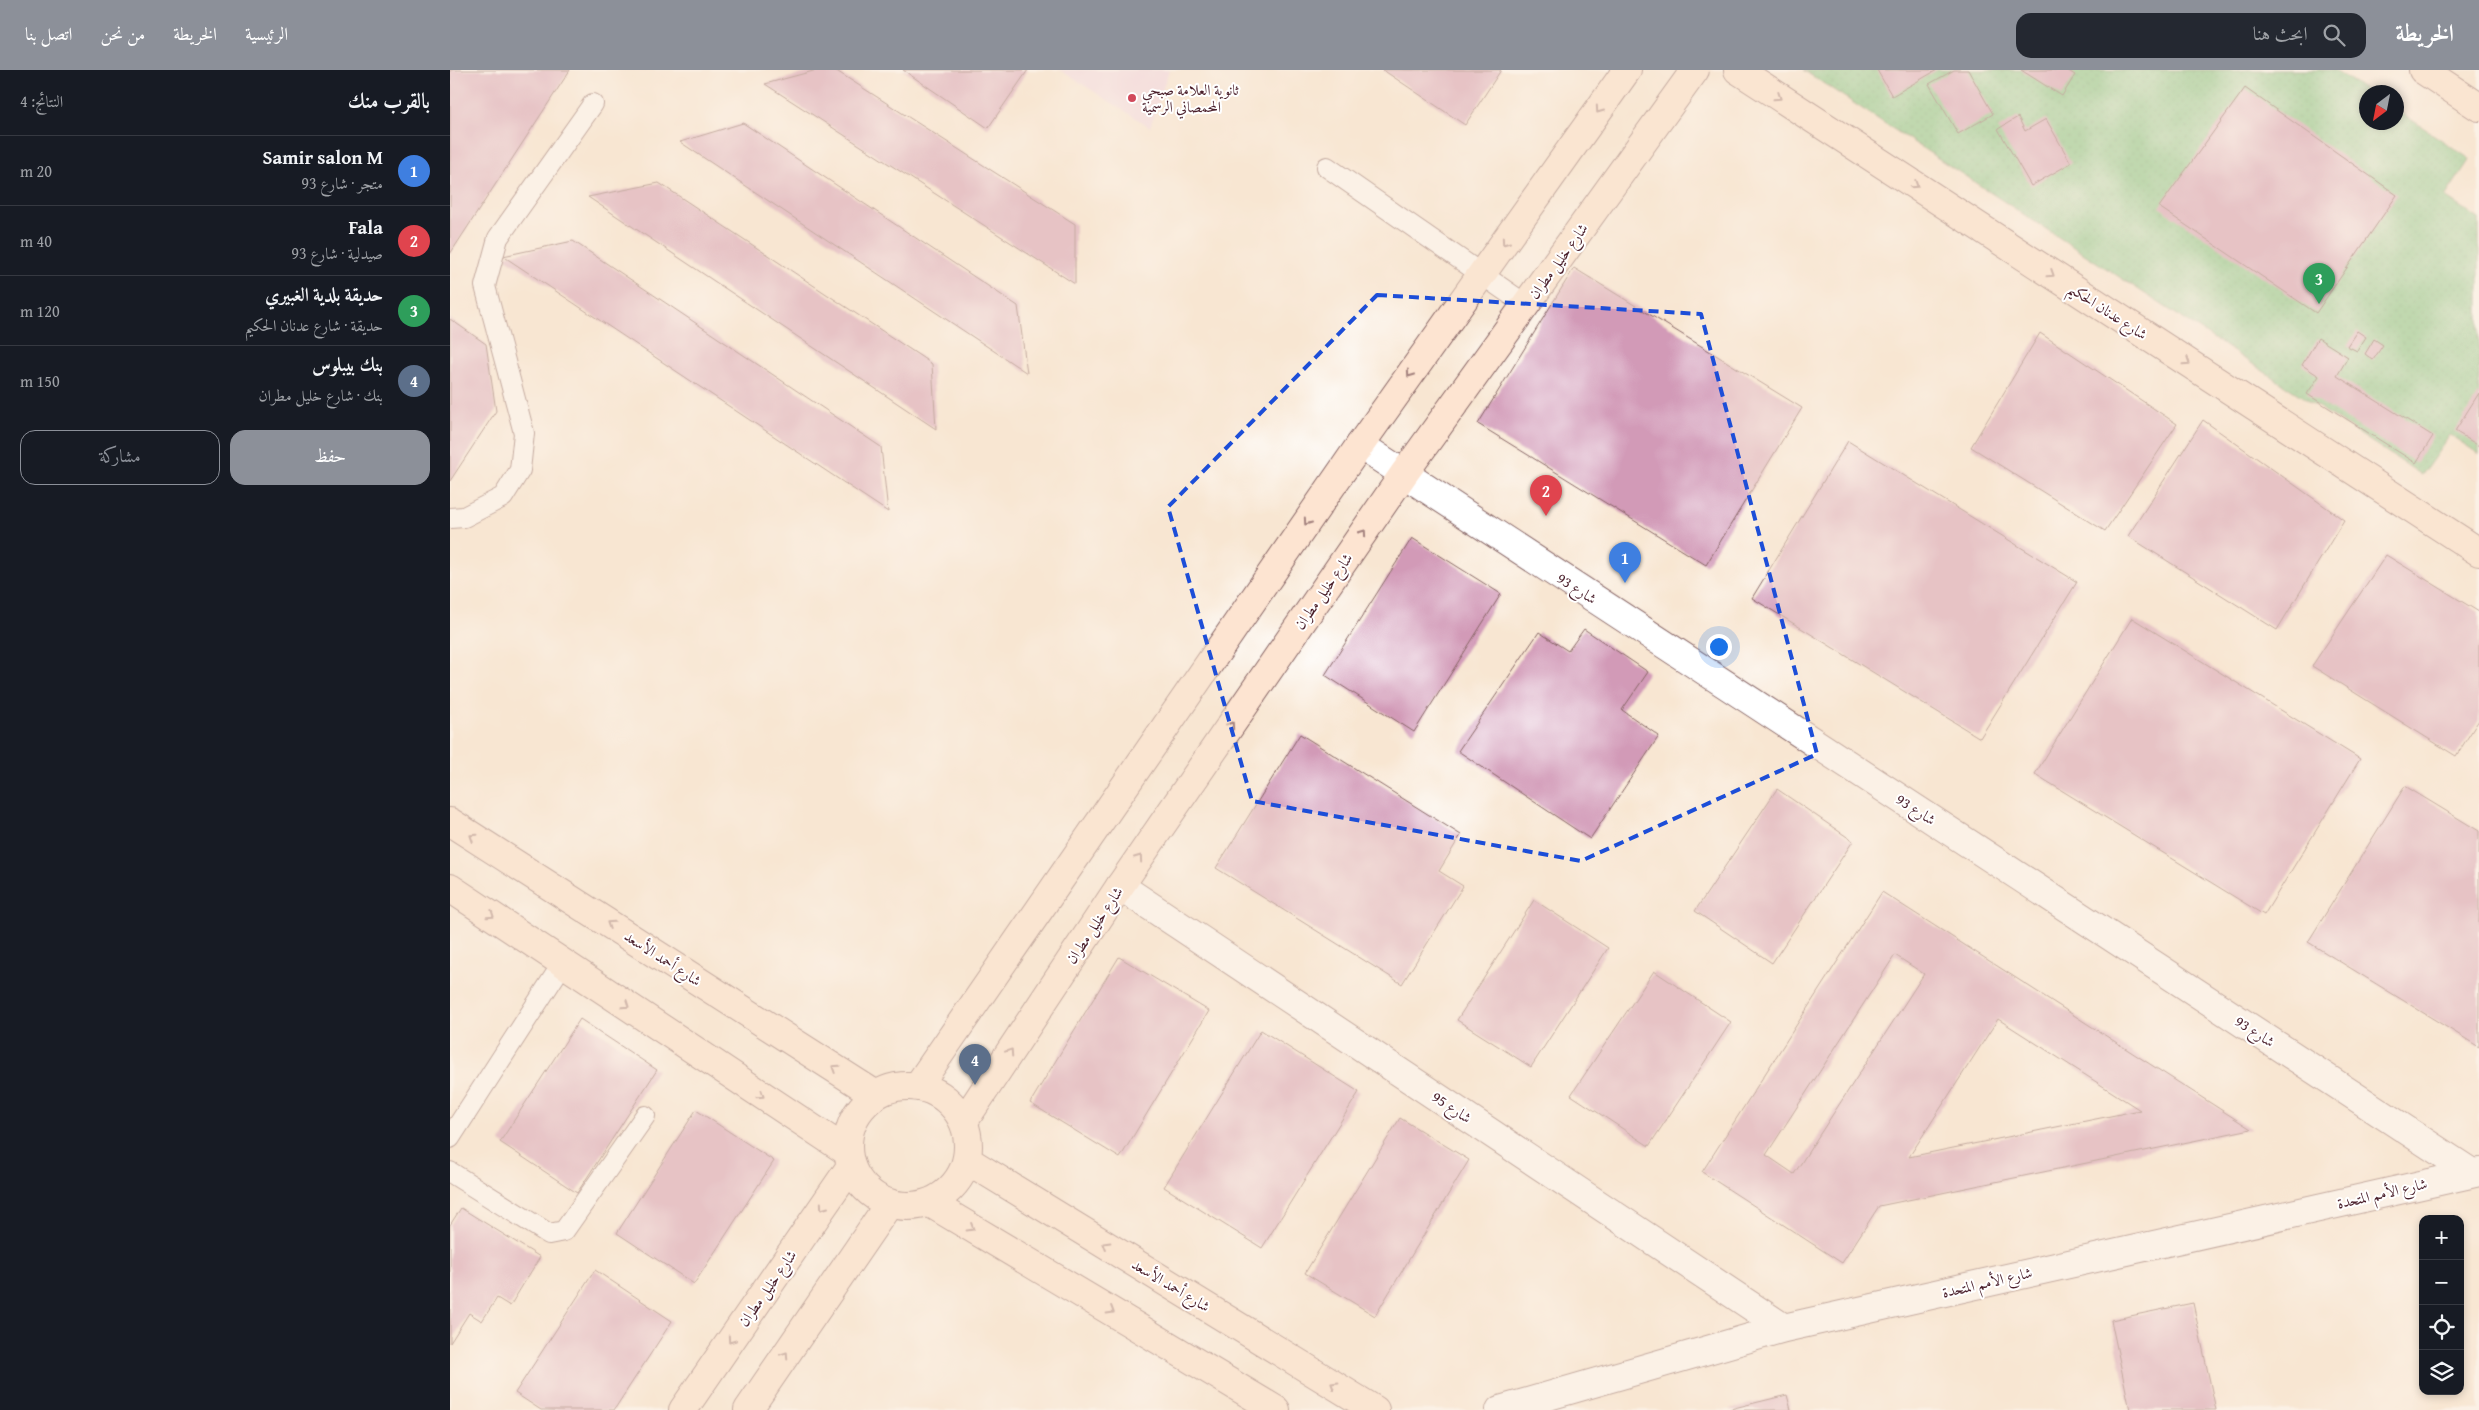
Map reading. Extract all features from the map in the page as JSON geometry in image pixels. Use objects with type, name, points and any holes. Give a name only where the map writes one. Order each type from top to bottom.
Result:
[{"type":"street","points":[[917,1086],[1360,445],[1628,70]]},
{"type":"street","name":"شارع خليل مطران","points":[[964,1122],[1120,886],[1403,475],[1695,70]]},
{"type":"street","name":"شارع عدنان الحكيم","points":[[1738,70],[2479,552]]},
{"type":"street","points":[[2423,70],[2479,107]]},
{"type":"street","name":"شارع 93","points":[[1360,445],[1403,475],[2476,1172]]},
{"type":"street","name":"شارع أحمد الأسعد","points":[[450,822],[876,1094]]},
{"type":"street","name":"شارع 95","points":[[1120,886],[1784,1328]]},
{"type":"street","points":[[450,888],[849,1159]]},
{"type":"street","points":[[917,1086],[945,1098],[964,1122],[969,1147],[962,1174],[954,1186],[943,1196],[930,1203],[904,1207],[889,1204],[874,1196],[862,1185],[849,1159],[848,1135],[853,1119],[863,1105],[876,1094],[889,1088],[917,1086]]},
{"type":"street","name":"شارع خليل مطران","points":[[683,1410],[849,1159]]},
{"type":"street","name":"شارع أحمد الأسعد","points":[[967,1160],[1375,1410]]},
{"type":"street","name":"شارع الأمم المتحدة","points":[[1500,1410],[1784,1328],[2476,1172]]},
{"type":"street","points":[[930,1203],[1276,1410]]},
{"type":"street","points":[[748,1410],[889,1204]]},
{"type":"lane","points":[[450,518],[464,517],[503,497],[520,470],[524,433],[485,286],[498,238],[593,104]]},
{"type":"lane","points":[[1327,166],[1526,305]]},
{"type":"lane","points":[[450,1138],[563,964]]},
{"type":"lane","points":[[450,1172],[549,1234],[564,1231],[645,1116]]},
{"type":"highlighted area","points":[[1377,295],[1701,314],[1817,754],[1581,861],[1252,801],[1168,507]]},
{"type":"shaded area","name":"ثانوية العلامة صبحي المحمصاني الرسمية","points":[[1060,70],[1169,70],[1150,127]]},
{"type":"green space","points":[[1803,70],[2335,70],[2359,86],[2359,130],[2404,130],[2404,115],[2470,159],[2445,197],[2479,219],[2479,454],[2450,435],[2422,475]]},
{"type":"building","points":[[450,70],[570,70],[450,254]]},
{"type":"building","points":[[817,70],[835,70],[1075,224],[1075,284],[765,84]]},
{"type":"building","points":[[903,70],[1028,70],[988,128]]},
{"type":"building","points":[[1383,70],[1501,70],[1465,125]]},
{"type":"building","points":[[1877,70],[1937,70],[1892,96]]},
{"type":"building","points":[[1954,70],[1968,70],[1993,114],[1958,134],[1929,84]]},
{"type":"building","points":[[2021,70],[2067,70],[2075,75],[2062,96]]},
{"type":"building","points":[[2245,88],[2397,195],[2316,313],[2159,207]]},
{"type":"building","points":[[2018,117],[2025,131],[2046,119],[2071,163],[2031,186],[1998,129]]},
{"type":"building","points":[[743,123],[1018,306],[1027,373],[680,142]]},
{"type":"building","points":[[659,183],[932,364],[936,429],[588,197]]},
{"type":"building","points":[[573,241],[881,447],[888,512],[503,256]]},
{"type":"building","points":[[1574,268],[1802,408],[1706,565],[1478,424]]},
{"type":"building","points":[[450,319],[486,344],[496,411],[450,481]]},
{"type":"building","points":[[2357,331],[2366,337],[2357,351],[2347,346]]},
{"type":"building","points":[[2040,333],[2177,424],[2105,531],[1971,447]]},
{"type":"building","points":[[2318,338],[2348,357],[2337,376],[2433,436],[2416,463],[2307,394],[2319,376],[2302,365]]},
{"type":"building","points":[[2374,339],[2383,345],[2373,360],[2365,354]]},
{"type":"building","points":[[2479,393],[2479,446],[2455,431]]},
{"type":"building","points":[[2203,420],[2344,520],[2277,630],[2128,536]]},
{"type":"building","points":[[1848,441],[2077,582],[1980,738],[1752,598]]},
{"type":"building","points":[[1412,538],[1501,594],[1414,732],[1325,675]]},
{"type":"building","points":[[2386,555],[2479,612],[2479,720],[2456,756],[2312,666]]},
{"type":"building","points":[[2132,618],[2360,759],[2264,915],[2035,774]]},
{"type":"building","points":[[1584,629],[1648,672],[1622,710],[1659,736],[1590,839],[1458,751],[1539,632],[1568,651]]},
{"type":"building","points":[[1300,734],[1461,835],[1439,871],[1463,886],[1402,984],[1216,868]]},
{"type":"building","points":[[2405,786],[2479,831],[2479,1047],[2308,942]]},
{"type":"building","points":[[1777,789],[1853,841],[1772,963],[1695,911]]},
{"type":"building","points":[[1882,892],[2251,1129],[1879,1206],[1842,1263],[1702,1172]],"holes":[[[1895,955],[1924,974],[1794,1174],[1766,1155]],[[1998,1019],[2140,1110],[1909,1157]]]},
{"type":"building","points":[[1534,900],[1608,948],[1531,1067],[1457,1020]]},
{"type":"building","points":[[1119,957],[1209,1011],[1120,1158],[1030,1103]]},
{"type":"building","points":[[1654,971],[1731,1022],[1649,1146],[1571,1095]]},
{"type":"building","points":[[580,1019],[657,1070],[577,1193],[500,1142]]},
{"type":"building","points":[[1261,1030],[1359,1092],[1262,1248],[1164,1187]]},
{"type":"building","points":[[696,1110],[774,1161],[694,1284],[617,1233]]},
{"type":"building","points":[[1400,1118],[1469,1160],[1375,1316],[1305,1273]]},
{"type":"building","points":[[461,1208],[540,1257],[510,1306],[497,1298],[482,1321],[469,1313],[450,1343],[450,1225]]},
{"type":"building","points":[[595,1270],[672,1321],[614,1410],[541,1410],[515,1393]]},
{"type":"building","points":[[2193,1303],[2216,1410],[2130,1410],[2111,1320]]},
{"type":"building","points":[[1787,1395],[1791,1410],[1730,1410],[1730,1409]]},
{"type":"place","name":"ثانوية العلامة صبحي المحمصاني الرسمية","points":[[1132,98]]},
{"type":"place","name":"حديقة بلدية الغبيري","points":[[2319,304]]},
{"type":"place","name":"Fala","points":[[1546,516]]},
{"type":"place","name":"Samir salon M","points":[[1625,583]]},
{"type":"place","name":"بنك بيبلوس","points":[[975,1085]]}]
